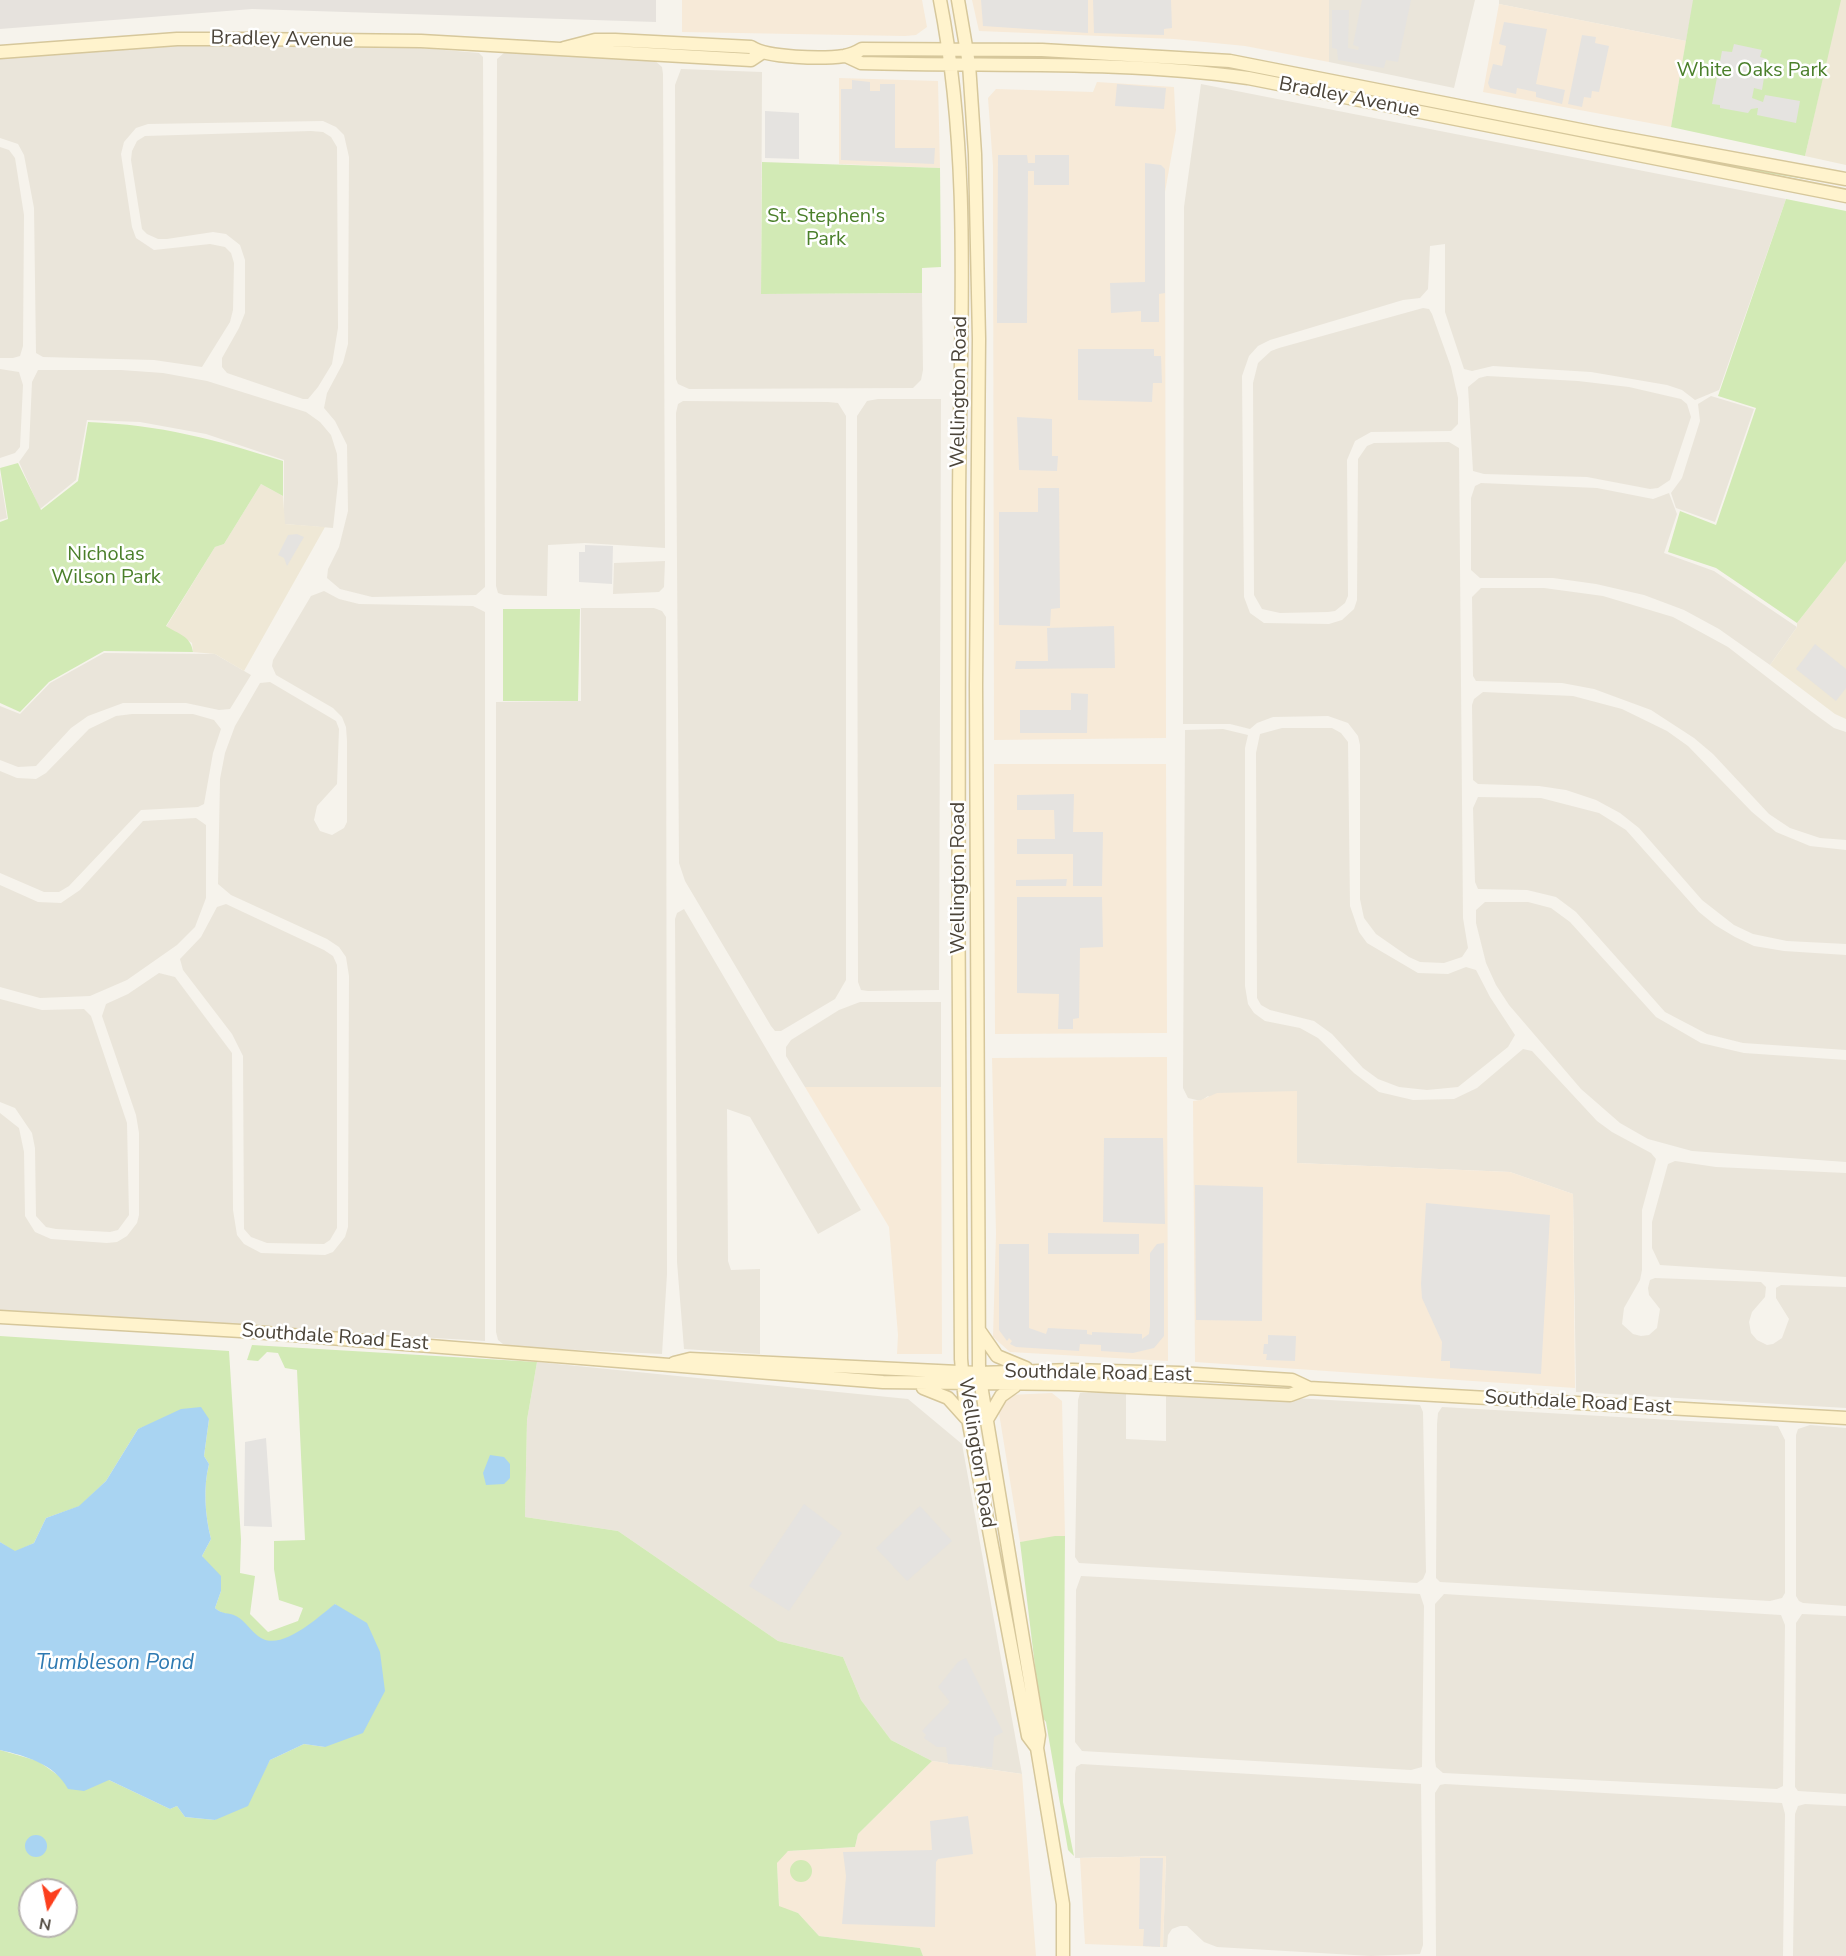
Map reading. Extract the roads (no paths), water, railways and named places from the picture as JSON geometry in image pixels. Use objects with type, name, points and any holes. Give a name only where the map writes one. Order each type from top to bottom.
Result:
[{"type":"main road","name":"Wellington Road","points":[[940,0],[952,65],[962,256],[959,475],[960,1113],[963,1385],[968,1422],[1028,1736],[1037,1748]]},
{"type":"main road","name":"Wellington Road","points":[[958,0],[969,64],[975,154],[979,339],[977,1114],[980,1379],[982,1403],[988,1418],[994,1471],[1039,1736],[1037,1748],[1063,1904],[1063,1956]]},
{"type":"main road","name":"Bradley Avenue","points":[[0,52],[177,39],[421,41],[564,48],[595,40],[615,40],[751,47],[760,54],[846,56],[861,63],[1163,69],[1248,78],[1846,196]]},
{"type":"main road","name":"Bradley Avenue","points":[[846,56],[862,49],[967,49],[1178,56],[1248,63],[1606,135],[1846,179]]},
{"type":"main road","points":[[960,1113],[977,1114]]},
{"type":"main road","name":"Southdale Road East","points":[[0,1317],[241,1331],[910,1384],[963,1385],[980,1379],[1036,1371],[1179,1373],[1292,1380],[1310,1388],[1846,1418]]},
{"type":"main road","points":[[978,1329],[997,1356],[1036,1371]]},
{"type":"main road","name":"Southdale Road East","points":[[670,1364],[690,1359],[963,1372],[980,1379],[1019,1385],[1080,1384],[1290,1395],[1310,1388]]},
{"type":"main road","points":[[910,1384],[948,1398],[968,1422]]},
{"type":"main road","points":[[988,1418],[1004,1392],[1019,1385]]},
{"type":"water","name":"Tumbleson Pond","points":[[201,1407],[209,1419],[204,1456],[209,1464],[206,1502],[211,1539],[202,1556],[221,1576],[221,1591],[215,1608],[239,1618],[258,1636],[270,1641],[290,1636],[335,1604],[367,1623],[380,1652],[385,1691],[363,1733],[325,1747],[304,1744],[270,1760],[248,1806],[215,1820],[185,1817],[177,1806],[170,1809],[109,1780],[84,1791],[68,1789],[56,1773],[48,1767],[30,1758],[0,1750],[0,1542],[15,1551],[34,1543],[46,1518],[79,1506],[106,1481],[138,1429],[181,1409]]},
{"type":"water","points":[[490,1455],[504,1457],[510,1464],[510,1478],[504,1484],[486,1485],[483,1473]]},
{"type":"water","points":[[36,1835],[44,1838],[47,1846],[44,1854],[36,1857],[28,1854],[25,1846],[28,1838]]},
{"type":"park label","name":"White Oaks Park","points":[[1752,71]]},
{"type":"park label","name":"St. Stephen's Park","points":[[826,228]]},
{"type":"park label","name":"Nicholas Wilson Park","points":[[106,566]]}]
